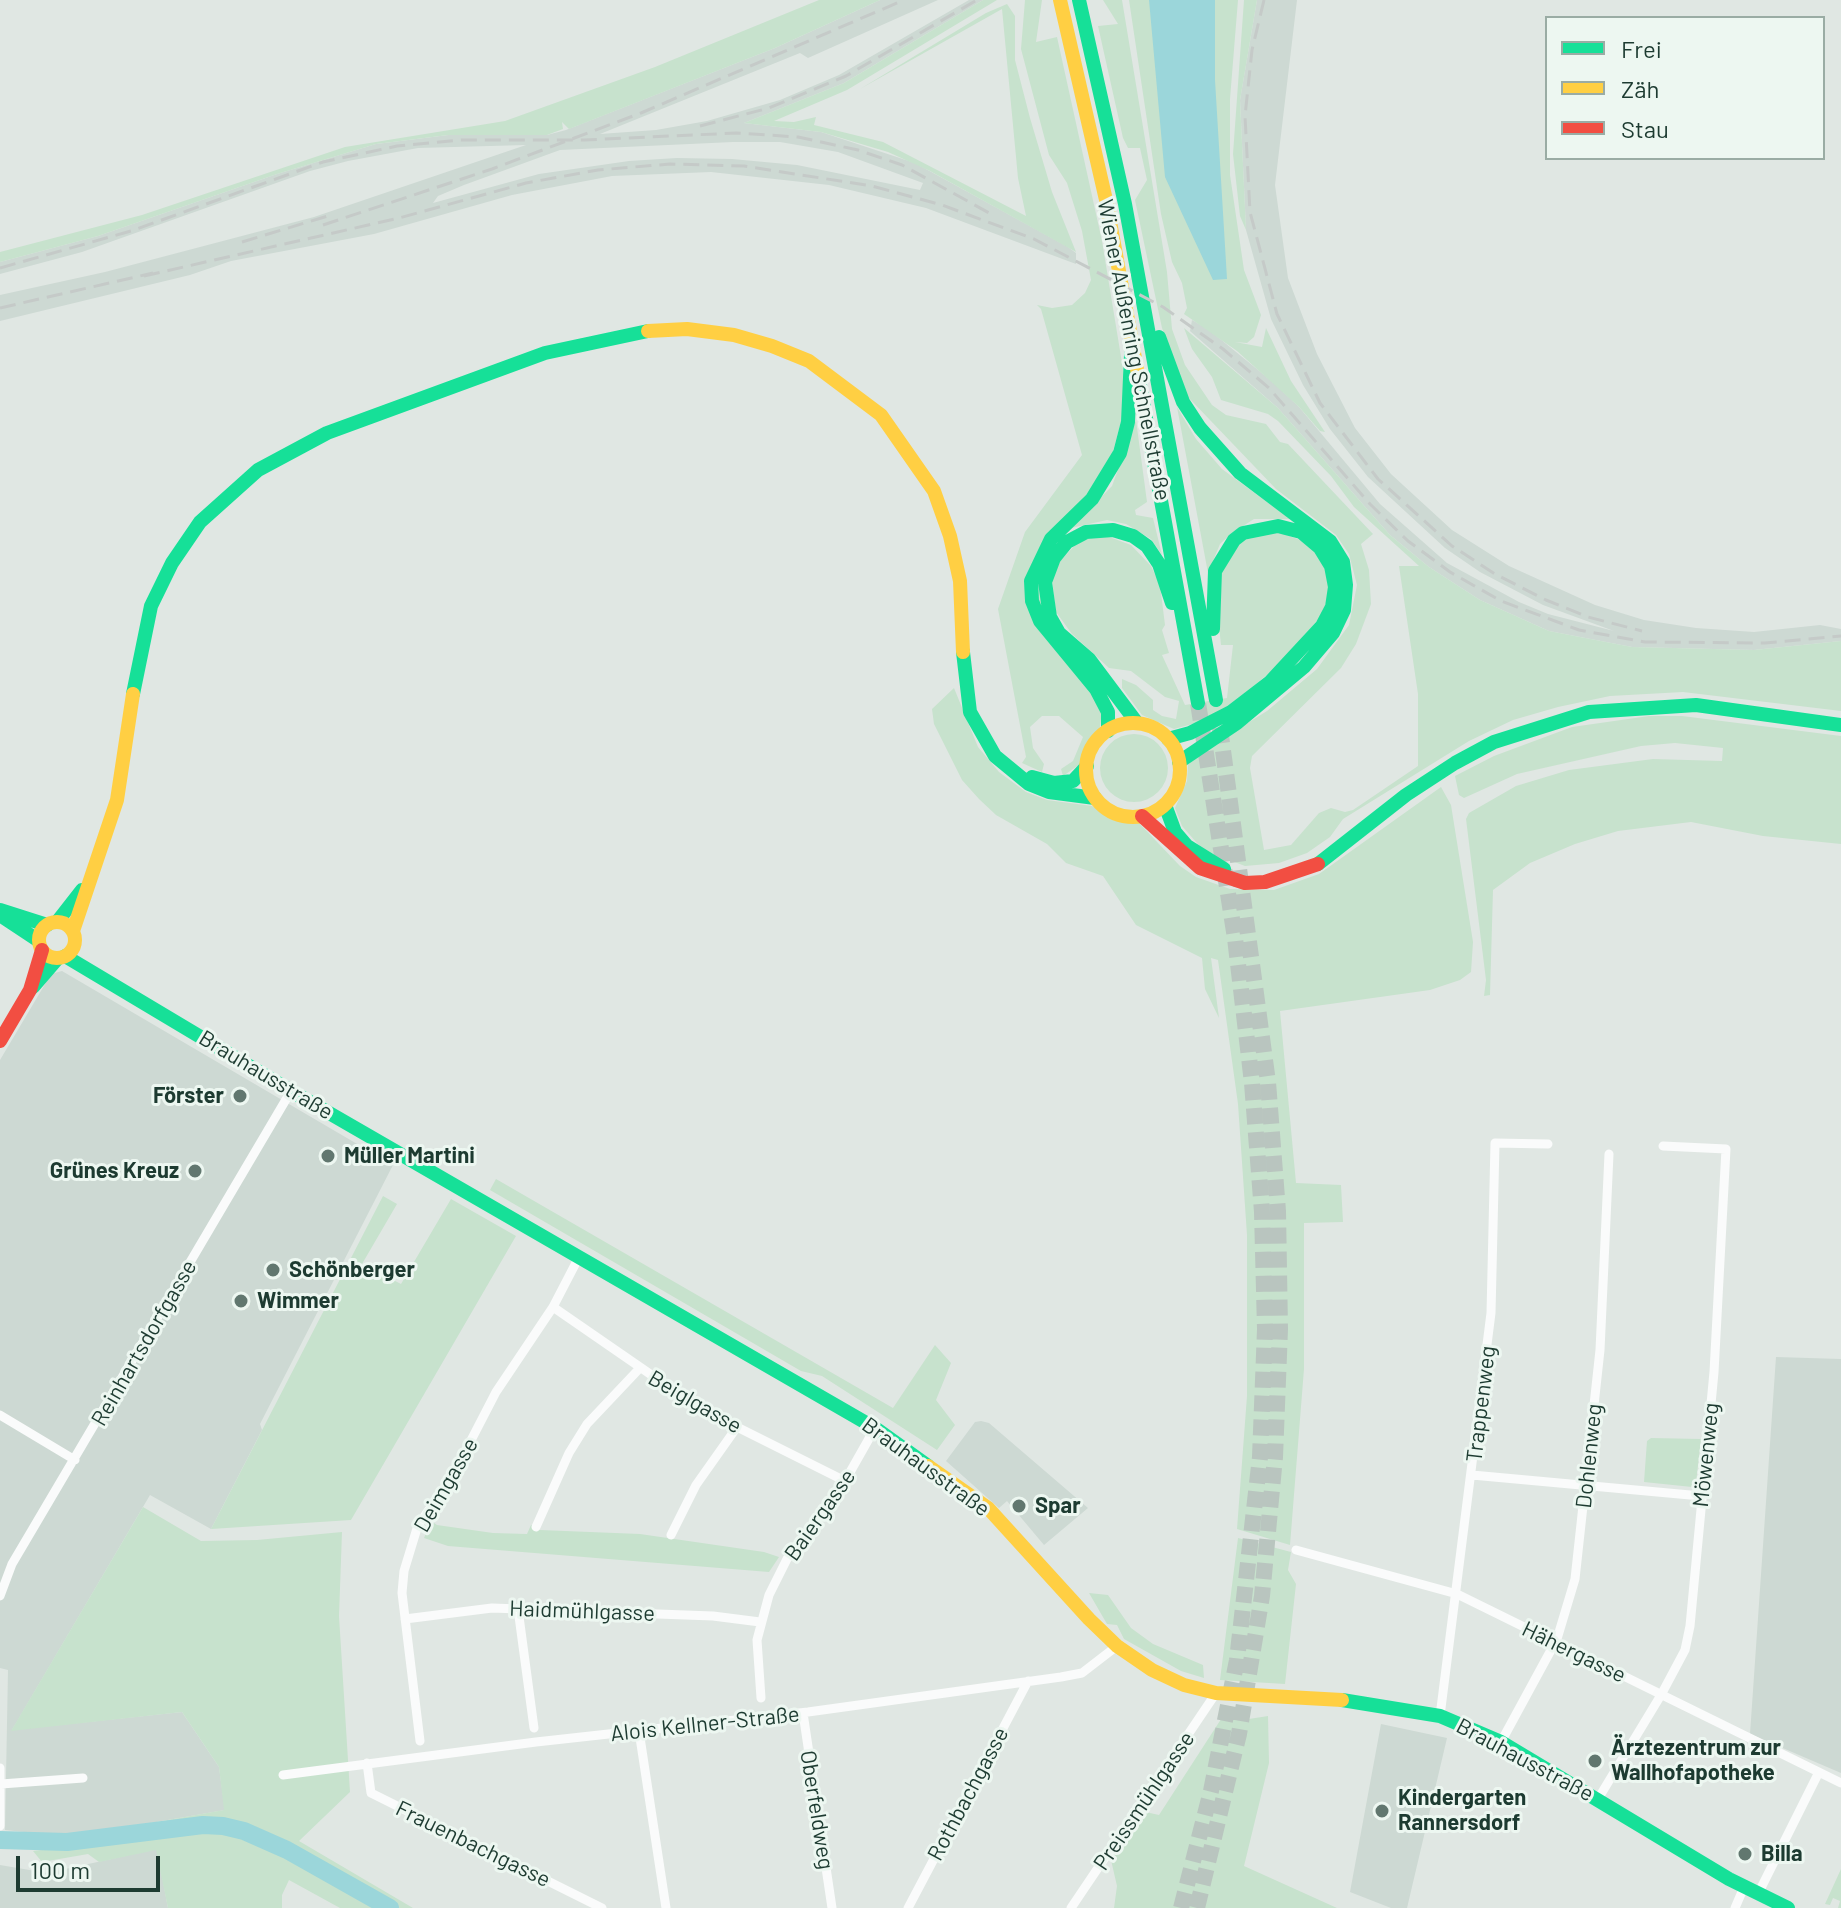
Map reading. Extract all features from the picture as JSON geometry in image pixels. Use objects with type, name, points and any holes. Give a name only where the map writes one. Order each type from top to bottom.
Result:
[{"type":"main road","name":"Wiener Außenring Schnellstraße","points":[[1060,0],[1092,133],[1134,342],[1198,703]]},
{"type":"main road","name":"Wiener Außenring Schnellstraße","points":[[1079,0],[1146,315],[1216,700]]},
{"type":"main road","points":[[1146,315],[1158,334],[1183,402],[1200,428],[1240,473],[1307,520],[1330,541],[1343,562],[1346,585],[1344,610],[1333,633],[1304,667],[1256,708],[1179,762]]},
{"type":"main road","points":[[0,1041],[30,990],[68,947],[117,800],[138,659],[151,606],[172,563],[200,522],[258,470],[327,433],[545,353],[635,332],[703,331],[734,335],[772,346],[809,361],[839,380],[881,415],[934,491],[950,536],[960,581],[964,684],[970,712],[995,756],[1012,772],[1049,792],[1095,798]]},
{"type":"main road","points":[[1108,731],[1108,712],[1096,689],[1051,640],[1040,621],[1032,601],[1031,581],[1051,539],[1092,499],[1120,453],[1128,422],[1128,367],[1134,342]]},
{"type":"main road","points":[[1168,739],[1190,733],[1231,712],[1270,682],[1322,626],[1332,607],[1335,587],[1331,566],[1320,548],[1301,532],[1278,526],[1255,530],[1243,533],[1224,550],[1213,584],[1210,662]]},
{"type":"main road","points":[[1137,723],[1108,731],[1092,747],[1087,766],[1089,786],[1095,798],[1116,814],[1142,816],[1165,805],[1177,787],[1179,762],[1168,739],[1159,731],[1137,723],[1107,680],[1059,633],[1050,617],[1045,582],[1054,558],[1067,542],[1086,532],[1105,529],[1133,536],[1147,546],[1159,564],[1187,638]]},
{"type":"main road","points":[[1142,816],[1200,868],[1245,883],[1300,874],[1333,855],[1345,842],[1406,795],[1494,742],[1589,712],[1639,706],[1696,705],[1841,725]]},
{"type":"main road","points":[[1012,772],[1054,783],[1073,781],[1087,766]]},
{"type":"main road","points":[[1165,805],[1175,832],[1187,846],[1213,864],[1231,871],[1253,873],[1288,868],[1345,842]]},
{"type":"main road","points":[[30,990],[41,946],[52,923],[92,877]]},
{"type":"main road","points":[[0,912],[52,923],[68,947]]},
{"type":"main road","points":[[0,912],[41,946],[68,947]]},
{"type":"main road","name":"Brauhausstraße","points":[[68,947],[110,982],[291,1091],[875,1428],[988,1508],[1117,1646],[1168,1677],[1216,1693],[1361,1701],[1440,1716],[1501,1742],[1744,1887],[1788,1908]]},
{"type":"street","name":"Reinhartsdorfgasse","points":[[0,1596],[12,1564],[291,1091]]},
{"type":"street","name":"Trappenweg","points":[[1440,1716],[1491,1313],[1495,1143],[1548,1144]]},
{"type":"street","name":"Möwenweg","points":[[1598,1799],[1685,1650],[1690,1626],[1714,1372],[1726,1149],[1663,1146]]},
{"type":"street","name":"Dohlenweg","points":[[1501,1742],[1555,1643],[1568,1612],[1575,1579],[1600,1350],[1609,1154]]},
{"type":"street","name":"Deimgasse","points":[[420,1741],[402,1593],[404,1571],[418,1525],[451,1479],[496,1392],[553,1307],[580,1255]]},
{"type":"street","name":"Beiglgasse","points":[[553,1307],[639,1369],[737,1427],[845,1481]]},
{"type":"street","points":[[536,1527],[569,1453],[587,1424],[639,1369]]},
{"type":"street","points":[[0,1415],[75,1460]]},
{"type":"street","points":[[671,1535],[696,1485],[737,1427]]},
{"type":"street","name":"Baiergasse","points":[[761,1698],[756,1658],[760,1622],[787,1559],[845,1481],[875,1428]]},
{"type":"street","points":[[1472,1475],[1586,1483],[1701,1496]]},
{"type":"street","name":"Hähergasse","points":[[1296,1550],[1457,1594],[1841,1783]]},
{"type":"street","name":"Haidmühlgasse","points":[[405,1619],[492,1608],[713,1616],[760,1622]]},
{"type":"street","points":[[518,1609],[534,1728]]},
{"type":"street","name":"Alois Kellner-Straße","points":[[283,1775],[803,1713],[1082,1673],[1117,1646]]},
{"type":"street","name":"Rothbachgasse","points":[[908,1908],[1028,1681]]},
{"type":"street","name":"Preissmühlgasse","points":[[1071,1908],[1216,1693]]},
{"type":"street","name":"Oberfeldweg","points":[[803,1713],[832,1908]]},
{"type":"street","points":[[639,1731],[666,1908]]},
{"type":"street","name":"Frauenbachgasse","points":[[367,1763],[371,1793],[602,1908]]},
{"type":"street","points":[[0,1768],[0,1826]]},
{"type":"street","points":[[1758,1894],[1818,1774]]},
{"type":"street","points":[[1,1784],[83,1778]]},
{"type":"street","points":[[1735,1908],[1744,1887]]},
{"type":"shaded area","points":[[880,0],[938,0],[808,58],[800,53],[600,134],[656,130],[707,121],[780,100],[839,75],[969,0],[983,0],[844,83],[744,123],[821,132],[915,163],[1068,247],[1076,253],[1076,264],[926,208],[829,185],[711,172],[612,176],[512,195],[374,234],[231,261],[190,275],[0,321],[0,295],[105,272],[314,217],[526,145],[418,148],[348,161],[310,171],[82,252],[0,274],[0,262],[98,236],[277,174],[376,144],[448,135],[547,135],[566,130],[775,48]],"holes":[[[780,142],[838,152],[923,183],[920,190],[797,165],[677,158],[629,161],[539,174],[433,203],[438,196],[464,185],[560,150]]]},
{"type":"shaded area","points":[[1257,0],[1297,0],[1275,185],[1288,278],[1317,354],[1355,428],[1391,474],[1452,530],[1509,566],[1595,605],[1644,620],[1696,628],[1754,632],[1820,625],[1841,629],[1841,641],[1754,650],[1632,647],[1549,631],[1480,600],[1429,567],[1390,535],[1278,408],[1190,331],[1192,320],[1208,329],[1274,383],[1299,407],[1380,504],[1447,563],[1548,614],[1614,631],[1543,605],[1480,572],[1445,548],[1368,477],[1330,429],[1303,385],[1271,319],[1246,230],[1240,100]]},
{"type":"shaded area","points":[[62,971],[393,1165],[260,1424],[262,1430],[211,1529],[150,1495],[12,1730],[182,1712],[219,1767],[225,1810],[71,1837],[5,1830],[8,1670],[0,1668],[0,1060],[51,974]]},
{"type":"shaded area","points":[[1776,1357],[1841,1359],[1841,1773],[1750,1734]]},
{"type":"shaded area","points":[[975,1422],[989,1423],[1088,1508],[1044,1545],[1007,1501],[999,1508],[946,1461]]},
{"type":"shaded area","points":[[1381,1724],[1447,1738],[1407,1908],[1391,1908],[1350,1892]]},
{"type":"shaded area","points":[[157,1849],[168,1908],[0,1908],[0,1865],[47,1873]]},
{"type":"green space","points":[[819,0],[880,0],[775,48],[569,129],[562,122],[563,129],[547,135],[448,135],[376,144],[277,174],[98,236],[0,262],[0,252],[142,215],[345,147],[505,121],[655,67]]},
{"type":"green space","points":[[983,0],[997,0],[847,90],[774,121],[794,122],[816,117],[814,125],[883,142],[1026,216],[1018,178],[1002,9],[860,89],[986,13],[1007,4],[1015,16],[1015,60],[1030,118],[1052,192],[1076,252],[930,171],[888,152],[821,132],[744,123],[844,83]]},
{"type":"green space","points":[[1025,0],[1042,0],[1036,42],[1057,37],[1102,241],[1124,375],[1125,407],[1109,466],[1031,570],[1102,710],[1100,727],[1080,764],[1063,776],[1061,769],[1073,761],[1083,737],[1059,716],[1042,716],[1030,727],[1033,748],[1044,764],[1042,772],[1022,763],[1026,757],[998,609],[1025,532],[1082,455],[1041,309],[1037,305],[1052,308],[1072,305],[1085,293],[1091,280],[1082,231],[1067,183],[1049,155],[1021,49]]},
{"type":"green space","points":[[1103,0],[1122,0],[1167,272],[1172,329],[1185,365],[1212,405],[1226,415],[1266,424],[1280,442],[1288,444],[1373,534],[1361,544],[1369,570],[1371,604],[1356,644],[1341,668],[1252,756],[1250,768],[1264,850],[1291,845],[1319,813],[1331,808],[1345,812],[1353,810],[1418,766],[1418,694],[1399,566],[1419,566],[1354,507],[1331,476],[1278,421],[1268,414],[1221,400],[1212,377],[1192,349],[1184,328],[1278,408],[1390,535],[1429,567],[1480,600],[1549,631],[1632,647],[1754,650],[1841,641],[1841,711],[1683,692],[1610,696],[1558,707],[1513,720],[1469,741],[1343,819],[1330,837],[1307,853],[1279,863],[1245,866],[1203,850],[1182,826],[1175,808],[1187,781],[1188,764],[1199,753],[1267,711],[1317,669],[1349,625],[1357,585],[1349,554],[1336,535],[1276,489],[1188,397],[1162,328],[1135,200],[1147,180],[1140,148],[1128,148],[1123,138],[1098,26],[1118,24]]},
{"type":"green space","points":[[1129,0],[1238,0],[1230,99],[1230,175],[1244,270],[1261,315],[1254,337],[1247,343],[1235,342],[1262,347],[1266,328],[1291,381],[1325,432],[1320,431],[1299,407],[1237,351],[1184,314],[1187,308],[1182,283],[1172,262],[1161,214]]},
{"type":"green space","points":[[1244,0],[1257,0],[1240,100],[1246,230],[1240,216],[1233,154]]},
{"type":"green space","points":[[1177,407],[1196,439],[1222,469],[1290,519],[1254,519],[1232,533],[1220,544],[1208,573]]},
{"type":"green space","points":[[1136,420],[1147,502],[1135,510],[1136,515],[1153,518],[1162,555],[1151,539],[1126,524],[1107,520],[1071,528],[1112,486]]},
{"type":"green space","points":[[1274,530],[1313,545],[1331,581],[1324,612],[1287,658],[1231,705],[1196,723],[1174,729],[1142,715],[1122,688],[1122,679],[1136,685],[1153,700],[1153,710],[1162,716],[1176,719],[1179,701],[1165,697],[1131,671],[1109,668],[1072,634],[1056,612],[1052,580],[1060,561],[1079,541],[1104,535],[1131,545],[1151,566],[1160,585],[1165,625],[1162,630],[1169,653],[1162,655],[1185,705],[1227,698],[1233,645],[1221,645],[1217,606],[1220,571],[1242,540]]},
{"type":"green space","points":[[954,688],[978,747],[999,772],[1026,792],[1047,800],[1092,806],[1114,819],[1138,822],[1180,866],[1196,877],[1230,889],[1274,890],[1319,874],[1441,787],[1451,805],[1473,942],[1471,972],[1460,980],[1430,990],[1280,1011],[1296,1183],[1341,1185],[1343,1222],[1304,1223],[1304,1369],[1290,1545],[1237,1529],[1247,1396],[1247,1235],[1238,1104],[1218,960],[1211,958],[1219,1018],[1205,989],[1202,958],[1136,925],[1103,876],[1066,863],[1047,844],[996,815],[979,799],[962,780],[934,724],[932,709]]},
{"type":"green space","points":[[1649,716],[1682,716],[1841,736],[1841,844],[1763,836],[1691,822],[1618,831],[1575,844],[1530,863],[1493,890],[1490,995],[1484,996],[1486,980],[1466,819],[1469,813],[1516,786],[1569,770],[1653,759],[1722,761],[1723,748],[1675,743],[1641,746],[1517,774],[1464,798],[1459,795],[1455,776],[1494,756],[1572,727]]},
{"type":"green space","points":[[1134,734],[1158,744],[1168,768],[1158,792],[1134,802],[1110,792],[1100,768],[1110,744]]},
{"type":"green space","points":[[496,1179],[893,1408],[935,1345],[951,1363],[936,1400],[955,1425],[937,1450],[822,1376],[801,1371],[490,1190]]},
{"type":"green space","points":[[383,1196],[397,1204],[362,1264],[401,1284],[451,1199],[516,1236],[351,1520],[211,1529]]},
{"type":"green space","points":[[1651,1438],[1701,1439],[1696,1483],[1692,1487],[1644,1482],[1647,1441]]},
{"type":"green space","points":[[143,1507],[201,1541],[257,1540],[342,1532],[339,1616],[350,1792],[299,1841],[413,1908],[340,1908],[289,1880],[282,1895],[282,1908],[168,1908],[156,1850],[99,1862],[88,1854],[42,1862],[33,1851],[102,1843],[151,1823],[224,1810],[219,1767],[182,1712],[11,1731]]},
{"type":"green space","points":[[431,1521],[437,1525],[493,1533],[527,1534],[531,1525],[540,1530],[640,1534],[764,1552],[779,1557],[769,1572],[448,1546],[424,1538]]},
{"type":"green space","points":[[1238,1538],[1291,1552],[1288,1570],[1296,1584],[1285,1684],[1220,1680]]},
{"type":"green space","points":[[1089,1593],[1108,1595],[1131,1628],[1153,1644],[1203,1665],[1204,1678],[1181,1671],[1124,1639],[1117,1625],[1107,1624]]},
{"type":"green space","points":[[1231,1712],[1249,1719],[1268,1716],[1269,1763],[1244,1866],[1337,1908],[1114,1908],[1117,1886],[1111,1860],[1141,1811],[1159,1815],[1225,1713]]},
{"type":"green space","points":[[1841,1869],[1841,1908],[1838,1908],[1840,1901],[1833,1898],[1830,1905],[1825,1904]]},
{"type":"water","points":[[1149,0],[1215,0],[1215,80],[1227,279],[1213,280],[1165,177]]},
{"type":"waterway","points":[[0,1840],[67,1842],[203,1825],[223,1826],[244,1831],[287,1850],[390,1908]]},
{"type":"tunnel","points":[[1181,1908],[1211,1791],[1237,1660],[1260,1457],[1265,1329],[1262,1212],[1252,1083],[1235,938],[1198,703]]},
{"type":"tunnel","points":[[1197,1908],[1239,1734],[1262,1596],[1275,1457],[1280,1329],[1278,1211],[1268,1082],[1219,721]]},
{"type":"railway","points":[[323,225],[492,169],[641,113],[904,0]]},
{"type":"railway","points":[[700,126],[769,108],[846,76],[977,0]]},
{"type":"railway","points":[[1264,0],[1252,50],[1245,116],[1250,212],[1277,314],[1320,403],[1378,479],[1452,546],[1495,574],[1546,600],[1588,617],[1642,631]]},
{"type":"railway","points":[[0,268],[131,231],[323,162],[397,146],[460,140],[584,140],[736,133],[798,137],[858,150],[902,165],[991,214]]},
{"type":"railway","points":[[144,276],[399,218],[526,183],[598,170],[670,164],[744,166],[872,186],[942,205],[1034,239],[1163,307],[1223,349],[1269,388],[1370,504],[1408,541],[1450,572],[1501,601],[1579,630],[1645,642],[1765,643],[1841,636]]},
{"type":"railway","points":[[242,242],[331,215]]},
{"type":"railway","points":[[0,308],[153,273]]},
{"type":"traffic: fast","points":[[1079,0],[1125,204],[1216,700]]},
{"type":"traffic: fast","points":[[133,694],[151,606],[172,563],[200,522],[258,470],[327,433],[545,353],[648,331]]},
{"type":"traffic: fast","points":[[1159,337],[1183,402],[1200,428],[1240,473],[1330,541],[1343,562],[1346,585],[1344,610],[1333,633],[1304,667],[1237,723],[1179,762]]},
{"type":"traffic: fast","points":[[1108,731],[1108,712],[1096,689],[1040,621],[1032,601],[1031,581],[1051,539],[1092,499],[1120,453],[1128,422],[1131,355]]},
{"type":"traffic: fast","points":[[1139,380],[1198,703]]},
{"type":"traffic: fast","points":[[1168,739],[1190,733],[1231,712],[1270,682],[1322,626],[1332,607],[1335,587],[1331,566],[1320,548],[1301,532],[1278,526],[1243,533],[1234,540],[1215,571],[1213,629]]},
{"type":"traffic: fast","points":[[1137,723],[1089,659],[1059,633],[1050,617],[1045,582],[1054,558],[1067,542],[1086,532],[1113,530],[1133,536],[1147,546],[1159,564],[1172,603]]},
{"type":"traffic: fast","points":[[963,652],[970,712],[995,756],[1029,784],[1049,792],[1095,798]]},
{"type":"traffic: fast","points":[[1318,864],[1406,795],[1455,763],[1494,742],[1589,712],[1696,705],[1841,725]]},
{"type":"traffic: fast","points":[[1032,777],[1054,783],[1073,781],[1087,766]]},
{"type":"traffic: fast","points":[[1165,805],[1175,832],[1187,846],[1224,869]]},
{"type":"traffic: fast","points":[[57,922],[82,890]]},
{"type":"traffic: fast","points":[[0,910],[47,925]]},
{"type":"traffic: fast","points":[[3,917],[39,941]]},
{"type":"traffic: fast","points":[[65,956],[291,1091],[875,1428],[928,1466]]},
{"type":"traffic: fast","points":[[33,987],[58,958]]},
{"type":"traffic: fast","points":[[1342,1700],[1440,1716],[1501,1742],[1729,1879],[1788,1908]]},
{"type":"traffic: slow","points":[[1060,0],[1106,200],[1139,380]]},
{"type":"traffic: slow","points":[[648,331],[687,329],[734,335],[772,346],[809,361],[881,415],[934,491],[950,536],[960,581],[963,652]]},
{"type":"traffic: slow","points":[[73,931],[117,800],[133,694]]},
{"type":"traffic: slow","points":[[1133,723],[1151,727],[1166,737],[1176,752],[1180,770],[1176,788],[1166,803],[1151,813],[1133,817],[1115,813],[1100,803],[1090,788],[1086,770],[1090,752],[1100,737],[1115,727],[1133,723]]},
{"type":"traffic: slow","points":[[57,922],[70,927],[75,940],[70,953],[57,958],[44,953],[39,940],[44,927],[57,922]]},
{"type":"traffic: slow","points":[[928,1466],[988,1508],[1089,1619],[1117,1646],[1152,1670],[1184,1685],[1216,1693],[1342,1700]]},
{"type":"traffic: jam","points":[[1142,816],[1200,868],[1245,883],[1265,882],[1318,864]]},
{"type":"traffic: jam","points":[[0,1041],[30,990],[42,950]]},
{"type":"place","name":"Förster","points":[[240,1096]]},
{"type":"place","name":"Müller Martini","points":[[328,1156]]},
{"type":"place","name":"Grünes Kreuz","points":[[195,1171]]},
{"type":"place","name":"Schönberger","points":[[273,1270]]},
{"type":"place","name":"Wimmer","points":[[241,1301]]},
{"type":"place","name":"Spar","points":[[1019,1506]]},
{"type":"place","name":"Ärztezentrum zur Wallhofapotheke","points":[[1595,1761]]},
{"type":"place","name":"Kindergarten Rannersdorf","points":[[1382,1811]]},
{"type":"place","name":"Billa","points":[[1745,1854]]}]
